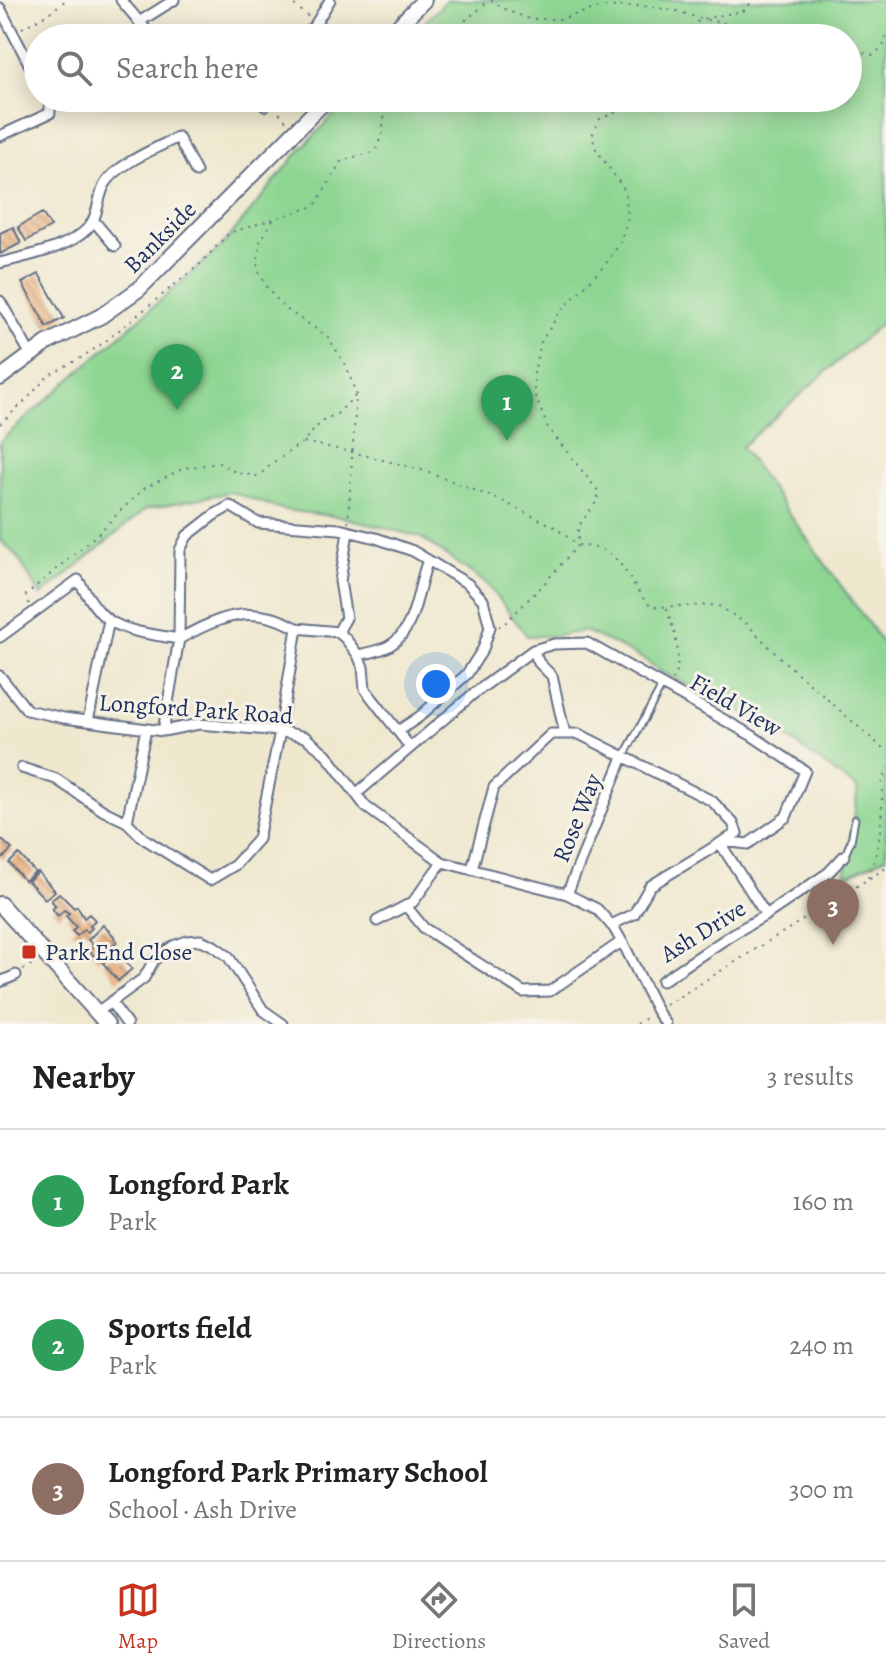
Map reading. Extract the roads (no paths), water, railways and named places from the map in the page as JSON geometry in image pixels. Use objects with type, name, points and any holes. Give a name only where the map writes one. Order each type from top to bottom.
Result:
[{"type":"street","points":[[121,0],[139,22],[174,0]]},
{"type":"street","points":[[314,24],[330,0]]},
{"type":"street","points":[[399,24],[418,2]]},
{"type":"street","points":[[0,8],[24,56]]},
{"type":"street","points":[[0,136],[50,112]]},
{"type":"street","name":"Bankside","points":[[0,378],[55,339],[101,316],[139,289],[314,112]]},
{"type":"street","points":[[0,263],[62,244],[84,232],[94,221],[105,183],[127,163],[178,137],[196,172]]},
{"type":"street","points":[[94,221],[115,246]]},
{"type":"street","points":[[0,301],[31,355]]},
{"type":"street","points":[[163,731],[179,639],[180,550],[187,536],[230,506],[258,523],[339,529],[401,546],[468,584],[483,600],[490,627],[483,649],[467,674],[419,717],[398,731]]},
{"type":"street","points":[[338,632],[346,618],[340,581],[348,532]]},
{"type":"street","points":[[358,655],[392,645],[406,628],[428,560]]},
{"type":"street","points":[[0,637],[78,580],[93,604],[109,620],[134,630],[179,639],[215,620],[246,613],[280,619],[297,628],[338,632],[358,655],[363,667],[365,689],[410,747]]},
{"type":"street","points":[[88,721],[109,620]]},
{"type":"street","points":[[22,768],[56,779],[104,811],[127,822],[143,838],[210,880],[235,865],[258,839],[297,628]]},
{"type":"street","name":"Field View","points":[[533,650],[554,644],[587,643],[751,735],[805,771],[786,817],[748,844],[721,842]]},
{"type":"street","points":[[356,794],[472,695],[533,650],[539,663],[552,676],[565,734]]},
{"type":"street","name":"Longford Park Road","points":[[0,676],[27,710],[163,731],[199,724],[280,731],[305,737],[326,754],[366,807],[442,862],[567,894],[597,909],[611,925],[666,1024]]},
{"type":"street","points":[[127,822],[146,729]]},
{"type":"street","points":[[472,869],[494,787],[551,734],[579,734],[712,801],[733,823],[737,833],[650,886],[634,914],[611,925]]},
{"type":"street","name":"Rose Way","points":[[567,894],[623,757]]},
{"type":"street","name":"Ash Drive","points":[[721,842],[766,915]]},
{"type":"street","name":"Ash Drive","points":[[662,981],[828,873],[844,856]]},
{"type":"street","points":[[377,921],[413,902],[442,862]]},
{"type":"street","points":[[0,904],[101,1019],[111,1002],[144,978],[154,960],[173,946],[201,940],[228,956],[263,1010],[283,1024]]},
{"type":"street","points":[[406,906],[424,928],[523,992],[550,991],[621,942]]},
{"type":"street","points":[[0,982],[16,975]]},
{"type":"street","points":[[111,1002],[127,1024]]},
{"type":"lane","points":[[623,757],[665,687]]},
{"type":"lane","name":"Ash Drive","points":[[844,856],[851,841],[855,819]]},
{"type":"place","name":"Sports field","points":[[177,410]]},
{"type":"place","name":"Longford Park","points":[[507,441]]},
{"type":"place","name":"Longford Park Primary School","points":[[833,945]]},
{"type":"place","name":"Park End Close","points":[[29,952]]}]
